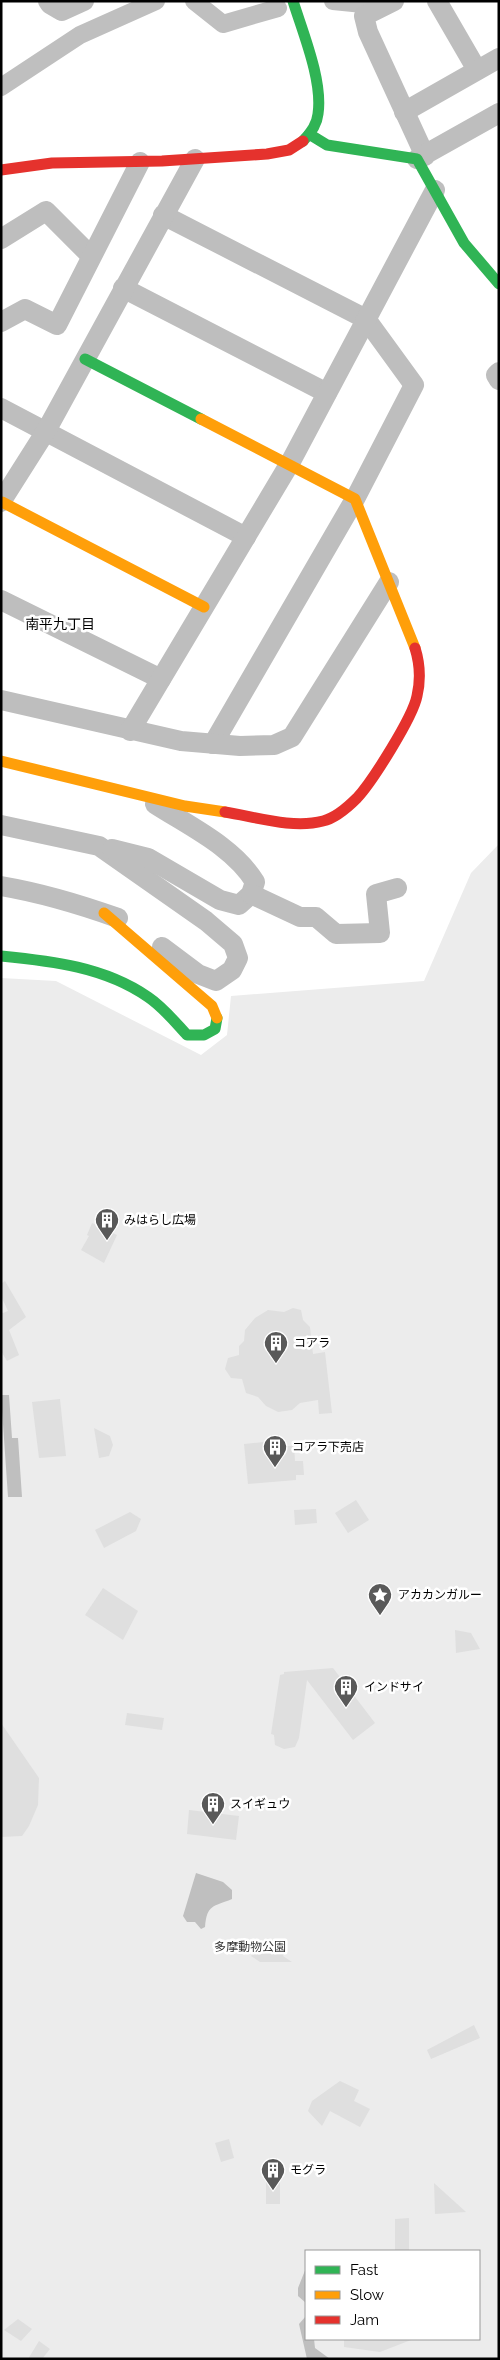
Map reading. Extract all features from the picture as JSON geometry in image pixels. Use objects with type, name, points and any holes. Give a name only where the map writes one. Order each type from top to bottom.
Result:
[{"type":"street","points":[[48,1],[62,11],[84,1]]},
{"type":"street","points":[[1,170],[23,165],[54,162],[140,162],[195,159],[282,151],[298,146],[309,134],[318,117],[318,98],[293,1]]},
{"type":"street","points":[[394,1],[364,16],[368,32],[404,112],[435,190],[464,243],[499,284]]},
{"type":"street","points":[[437,1],[477,70]]},
{"type":"street","points":[[404,112],[499,58]]},
{"type":"street","points":[[309,134],[327,145],[421,158],[499,113]]},
{"type":"street","points":[[195,159],[162,215],[46,431],[1,502],[204,607]]},
{"type":"street","points":[[1,322],[25,309],[57,325],[140,162]]},
{"type":"street","points":[[130,731],[290,463],[435,190]]},
{"type":"street","points":[[1,238],[46,211],[91,256]]},
{"type":"street","points":[[162,215],[366,319],[414,385],[355,499],[213,744]]},
{"type":"street","points":[[124,288],[327,393]]},
{"type":"street","points":[[3,762],[185,806],[298,824],[324,821],[343,811],[359,796],[404,727],[417,697],[420,665],[412,638],[355,499],[290,463],[85,359]]},
{"type":"street","points":[[499,372],[496,375],[499,380]]},
{"type":"street","points":[[1,408],[246,537]]},
{"type":"street","points":[[1,700],[130,731],[181,741],[240,746],[274,745],[292,737],[389,582]]},
{"type":"street","points":[[1,600],[161,679]]},
{"type":"street","points":[[1,825],[148,858],[220,900],[239,905],[251,894],[255,882],[248,870],[213,841],[140,795]]},
{"type":"street","points":[[1,886],[34,892],[130,922],[198,974],[216,981],[232,970],[238,958],[233,944],[206,921],[99,846]]},
{"type":"street","points":[[251,894],[300,918],[316,917],[336,934],[380,933],[376,894],[397,888]]},
{"type":"street","points":[[1,956],[56,962],[97,972],[113,978],[150,998],[187,1035],[204,1035],[214,1029],[217,1016],[212,1006],[104,913]]},
{"type":"green space","name":"多摩動物公園","points":[[499,844],[499,2359],[1,2359],[1,978],[56,981],[201,1055],[227,1035],[231,996],[424,981],[471,873]]},
{"type":"shaded area","points":[[1,1395],[9,1395],[12,1438],[18,1438],[22,1497],[8,1497]]},
{"type":"shaded area","points":[[196,1873],[223,1882],[232,1890],[232,1899],[212,1907],[207,1914],[205,1927],[201,1929],[195,1922],[187,1922],[183,1916]]},
{"type":"shaded area","points":[[305,2270],[305,2302],[298,2296],[298,2288]]},
{"type":"shaded area","points":[[305,2317],[305,2340],[314,2340],[315,2348],[330,2359],[307,2359],[299,2324]]},
{"type":"building","points":[[92,1223],[117,1235],[104,1263],[81,1250],[89,1236],[87,1235]]},
{"type":"building","points":[[5,1281],[26,1317],[9,1330],[19,1355],[7,1361],[1,1351],[1,1312],[8,1311],[1,1296],[1,1284]]},
{"type":"building","name":"コアラ","points":[[293,1308],[301,1310],[303,1320],[310,1327],[313,1354],[325,1352],[332,1413],[319,1414],[318,1400],[300,1403],[292,1410],[278,1412],[266,1406],[258,1397],[246,1393],[242,1379],[231,1378],[225,1369],[228,1358],[239,1355],[239,1346],[244,1341],[245,1330],[255,1318],[268,1310],[284,1312]]},
{"type":"building","points":[[60,1399],[66,1456],[39,1458],[32,1402]]},
{"type":"building","points":[[94,1428],[110,1436],[113,1445],[109,1456],[99,1458]]},
{"type":"building","name":"コアラ下売店","points":[[283,1440],[283,1446],[294,1446],[295,1461],[303,1461],[304,1475],[296,1475],[296,1480],[248,1484],[244,1444]]},
{"type":"building","points":[[356,1500],[369,1520],[348,1533],[335,1513]]},
{"type":"building","points":[[316,1509],[317,1523],[295,1525],[294,1510]]},
{"type":"building","points":[[130,1512],[141,1519],[136,1531],[104,1548],[95,1530]]},
{"type":"building","points":[[103,1588],[138,1611],[123,1640],[85,1615]]},
{"type":"building","points":[[455,1630],[471,1633],[480,1649],[456,1653]]},
{"type":"building","name":"インドサイ","points":[[333,1668],[375,1723],[353,1740],[307,1680],[299,1738],[295,1747],[284,1749],[275,1745],[274,1735],[271,1734],[280,1675],[284,1674],[284,1672]]},
{"type":"building","points":[[127,1713],[164,1718],[162,1730],[125,1725]]},
{"type":"building","points":[[1,1723],[39,1778],[38,1805],[29,1826],[22,1836],[1,1837]]},
{"type":"building","name":"スイギュウ","points":[[189,1810],[239,1816],[236,1840],[187,1834]]},
{"type":"building","points":[[272,1941],[285,1951],[283,1956],[292,1962],[260,1962],[251,1956],[262,1942],[270,1947]]},
{"type":"building","points":[[474,2025],[480,2038],[431,2059],[427,2050]]},
{"type":"building","points":[[340,2081],[359,2090],[354,2101],[370,2109],[360,2127],[330,2111],[322,2126],[308,2111],[312,2101]]},
{"type":"building","points":[[229,2139],[234,2158],[221,2162],[215,2143]]},
{"type":"building","name":"モグラ","points":[[266,2177],[280,2177],[280,2204],[266,2204]]},
{"type":"building","points":[[434,2183],[466,2212],[435,2214]]},
{"type":"building","points":[[409,2218],[409,2250],[395,2250],[395,2219]]},
{"type":"building","points":[[18,2319],[32,2329],[21,2341],[4,2330]]},
{"type":"building","points":[[344,2340],[411,2340],[380,2352],[344,2347]]},
{"type":"building","points":[[39,2341],[50,2349],[42,2359],[28,2359]]},
{"type":"waterway","points":[[1,87],[80,35],[156,1]]},
{"type":"waterway","points":[[194,1],[223,24],[278,8]]},
{"type":"waterway","points":[[333,1],[363,4],[369,1]]},
{"type":"traffic: fast","points":[[293,1],[311,57],[318,87],[318,114],[311,132],[303,141]]},
{"type":"traffic: fast","points":[[309,134],[327,145],[417,159],[464,243],[499,284]]},
{"type":"traffic: fast","points":[[85,359],[201,419]]},
{"type":"traffic: fast","points":[[1,956],[59,963],[96,972],[114,979],[148,997],[169,1015],[187,1035],[204,1035],[215,1029],[217,1018]]},
{"type":"traffic: slow","points":[[201,419],[355,499],[415,648]]},
{"type":"traffic: slow","points":[[2,502],[204,607]]},
{"type":"traffic: slow","points":[[1,761],[185,806],[225,812]]},
{"type":"traffic: slow","points":[[104,913],[212,1006],[217,1018]]},
{"type":"traffic: jam","points":[[1,170],[52,163],[162,161],[267,154],[289,150],[303,141]]},
{"type":"traffic: jam","points":[[225,812],[299,824],[328,820],[346,808],[364,790],[382,764],[414,706],[419,678],[419,666],[415,648]]},
{"type":"place","name":"みはらし広場","points":[[107,1241]]},
{"type":"place","name":"コアラ","points":[[276,1364]]},
{"type":"place","name":"コアラ下売店","points":[[275,1468]]},
{"type":"place","name":"アカカンガルー","points":[[380,1616]]},
{"type":"place","name":"インドサイ","points":[[346,1708]]},
{"type":"place","name":"スイギュウ","points":[[213,1825]]},
{"type":"place","name":"モグラ","points":[[273,2191]]},
{"type":"district","name":"南平九丁目","points":[[60,624]]}]
